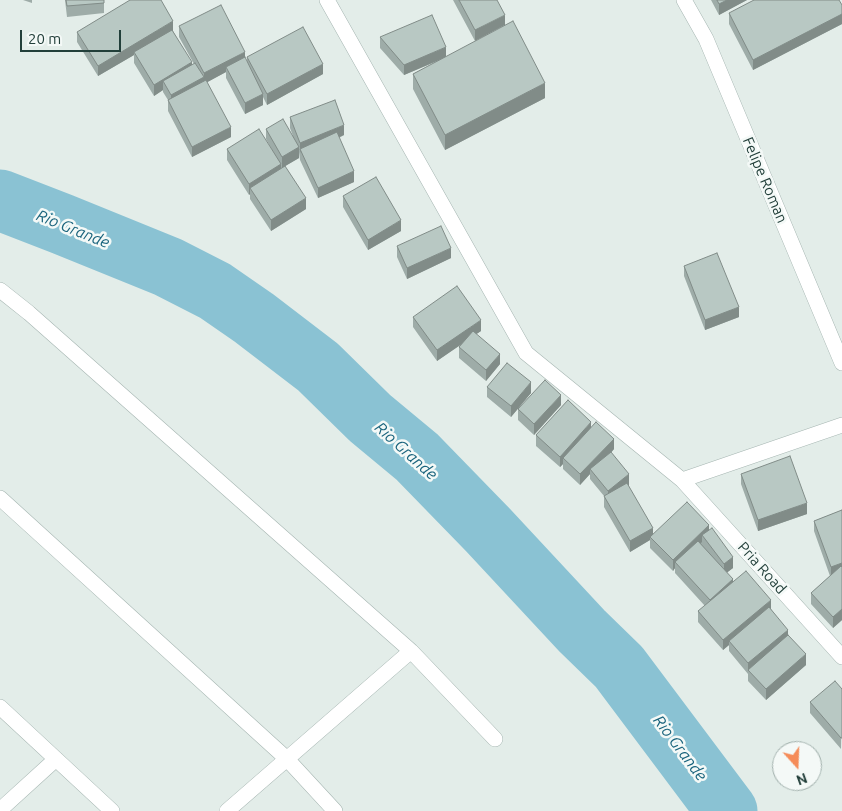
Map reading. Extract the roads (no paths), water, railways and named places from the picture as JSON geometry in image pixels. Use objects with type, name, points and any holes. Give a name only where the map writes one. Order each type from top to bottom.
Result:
[{"type":"street","name":"Pria Road","points":[[327,0],[526,353],[682,480],[842,657]]},
{"type":"street","name":"Felipe Roman","points":[[684,0],[706,39],[842,363]]},
{"type":"street","points":[[0,290],[29,313],[411,651],[494,739]]},
{"type":"street","points":[[682,480],[842,425]]},
{"type":"street","points":[[0,498],[287,759],[336,811]]},
{"type":"street","points":[[227,811],[411,651]]},
{"type":"street","points":[[0,707],[112,811]]},
{"type":"street","points":[[0,810],[56,759]]},
{"type":"waterway","name":"Rio Grande","points":[[0,200],[168,267],[215,291],[318,367],[370,418],[417,457],[582,631],[619,667],[727,811]]}]
